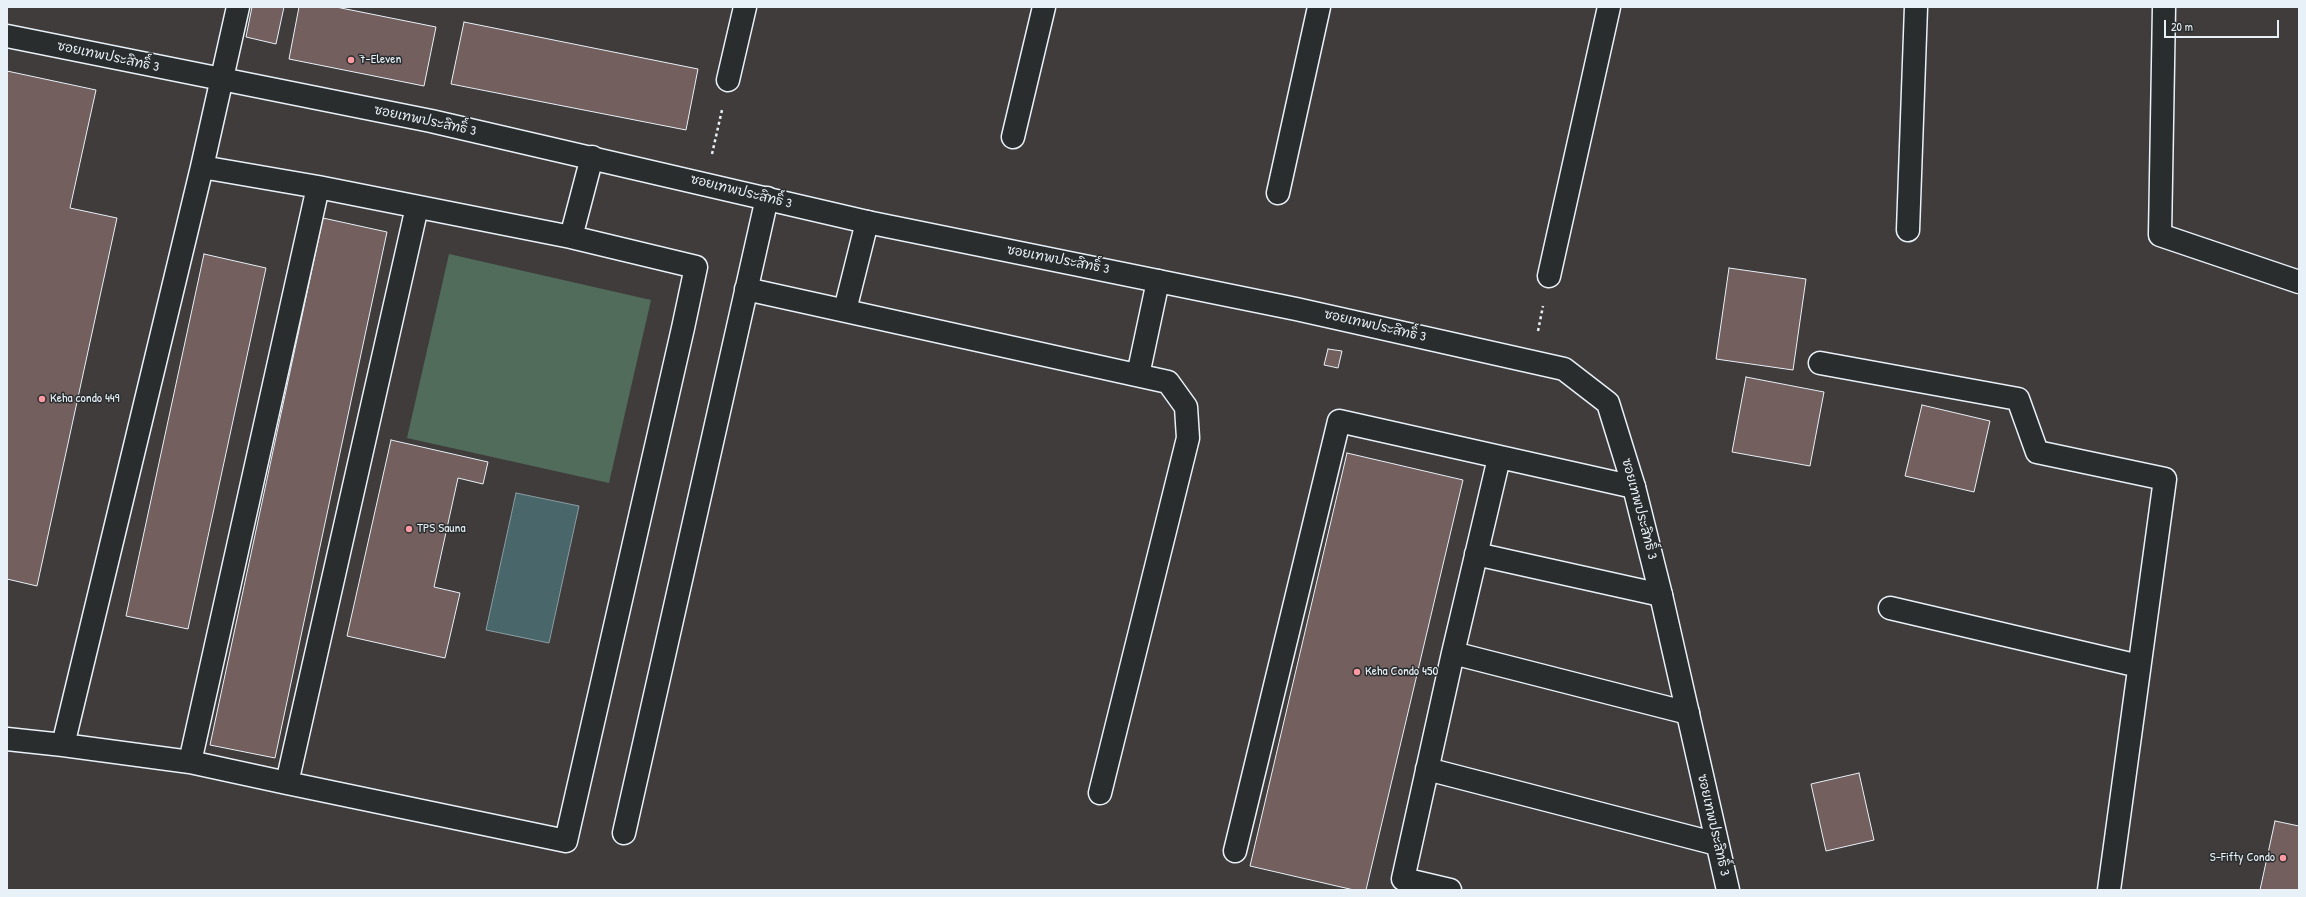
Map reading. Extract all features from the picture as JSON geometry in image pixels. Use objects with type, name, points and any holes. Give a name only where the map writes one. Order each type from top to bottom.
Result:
[{"type":"street","points":[[64,745],[202,167],[238,7]]},
{"type":"street","points":[[728,80],[746,7]]},
{"type":"street","points":[[1014,137],[1044,7]]},
{"type":"street","points":[[1278,193],[1319,7]]},
{"type":"street","points":[[1549,276],[1609,7]]},
{"type":"street","points":[[1908,230],[1916,7]]},
{"type":"street","points":[[2164,7],[2160,235],[2299,282]]},
{"type":"street","name":"ซอยเทพประสิทธิ์ 3","points":[[7,36],[222,81],[431,121],[706,183],[867,222],[1296,308],[1564,369],[1608,403],[1634,487],[1661,595],[1728,890]]},
{"type":"street","points":[[571,237],[592,157]]},
{"type":"street","points":[[7,739],[190,762],[566,841],[696,267],[571,237],[318,187],[202,167]]},
{"type":"street","points":[[190,762],[318,187]]},
{"type":"street","points":[[624,834],[767,198]]},
{"type":"street","points":[[287,782],[417,207]]},
{"type":"street","points":[[846,310],[867,222]]},
{"type":"street","points":[[1138,375],[1158,281]]},
{"type":"street","points":[[746,289],[1168,382],[1186,408],[1188,438],[1100,793]]},
{"type":"street","points":[[1820,363],[2018,399],[2037,452],[2165,479],[2109,890]]},
{"type":"street","points":[[1235,851],[1339,421],[1634,487]]},
{"type":"street","points":[[1450,890],[1403,879],[1452,653],[1499,458]]},
{"type":"street","points":[[1476,554],[1661,595]]},
{"type":"street","points":[[1890,608],[2139,666]]},
{"type":"street","points":[[1452,653],[1688,713]]},
{"type":"street","points":[[1427,769],[1717,844]]},
{"type":"path","points":[[706,183],[728,80]]},
{"type":"path","points":[[1531,361],[1549,276]]},
{"type":"green space","points":[[449,254],[651,300],[609,483],[407,438]]},
{"type":"water","points":[[516,493],[579,506],[549,643],[486,630]]},
{"type":"building","points":[[252,7],[284,7],[276,44],[246,37]]},
{"type":"building","points":[[299,7],[336,7],[436,27],[424,86],[289,59]]},
{"type":"building","points":[[464,22],[698,69],[686,130],[451,84]]},
{"type":"building","name":"Keha condo 449","points":[[7,71],[96,90],[70,208],[117,218],[37,586],[7,579]]},
{"type":"building","points":[[323,218],[387,232],[275,758],[210,745]]},
{"type":"building","points":[[204,254],[266,268],[188,629],[126,616]]},
{"type":"building","points":[[1729,268],[1806,279],[1793,370],[1716,359]]},
{"type":"building","points":[[1328,349],[1342,351],[1338,368],[1324,365]]},
{"type":"building","points":[[1746,377],[1824,392],[1810,466],[1732,452]]},
{"type":"building","points":[[1922,405],[1990,421],[1974,492],[1905,476]]},
{"type":"building","name":"TPS Sauna","points":[[391,440],[488,462],[483,484],[458,478],[434,587],[460,593],[445,658],[347,636]]},
{"type":"building","name":"Keha Condo 450","points":[[1347,453],[1463,480],[1366,890],[1354,890],[1250,866]]},
{"type":"building","points":[[1859,773],[1874,840],[1826,851],[1811,784]]},
{"type":"building","name":"S-Fifty Condo","points":[[2275,821],[2299,826],[2299,890],[2260,890]]},
{"type":"place","name":"7-Eleven","points":[[351,60]]},
{"type":"place","name":"Keha condo 449","points":[[42,399]]},
{"type":"place","name":"TPS Sauna","points":[[409,529]]},
{"type":"place","name":"Keha Condo 450","points":[[1357,672]]},
{"type":"place","name":"S-Fifty Condo","points":[[2283,858]]}]
